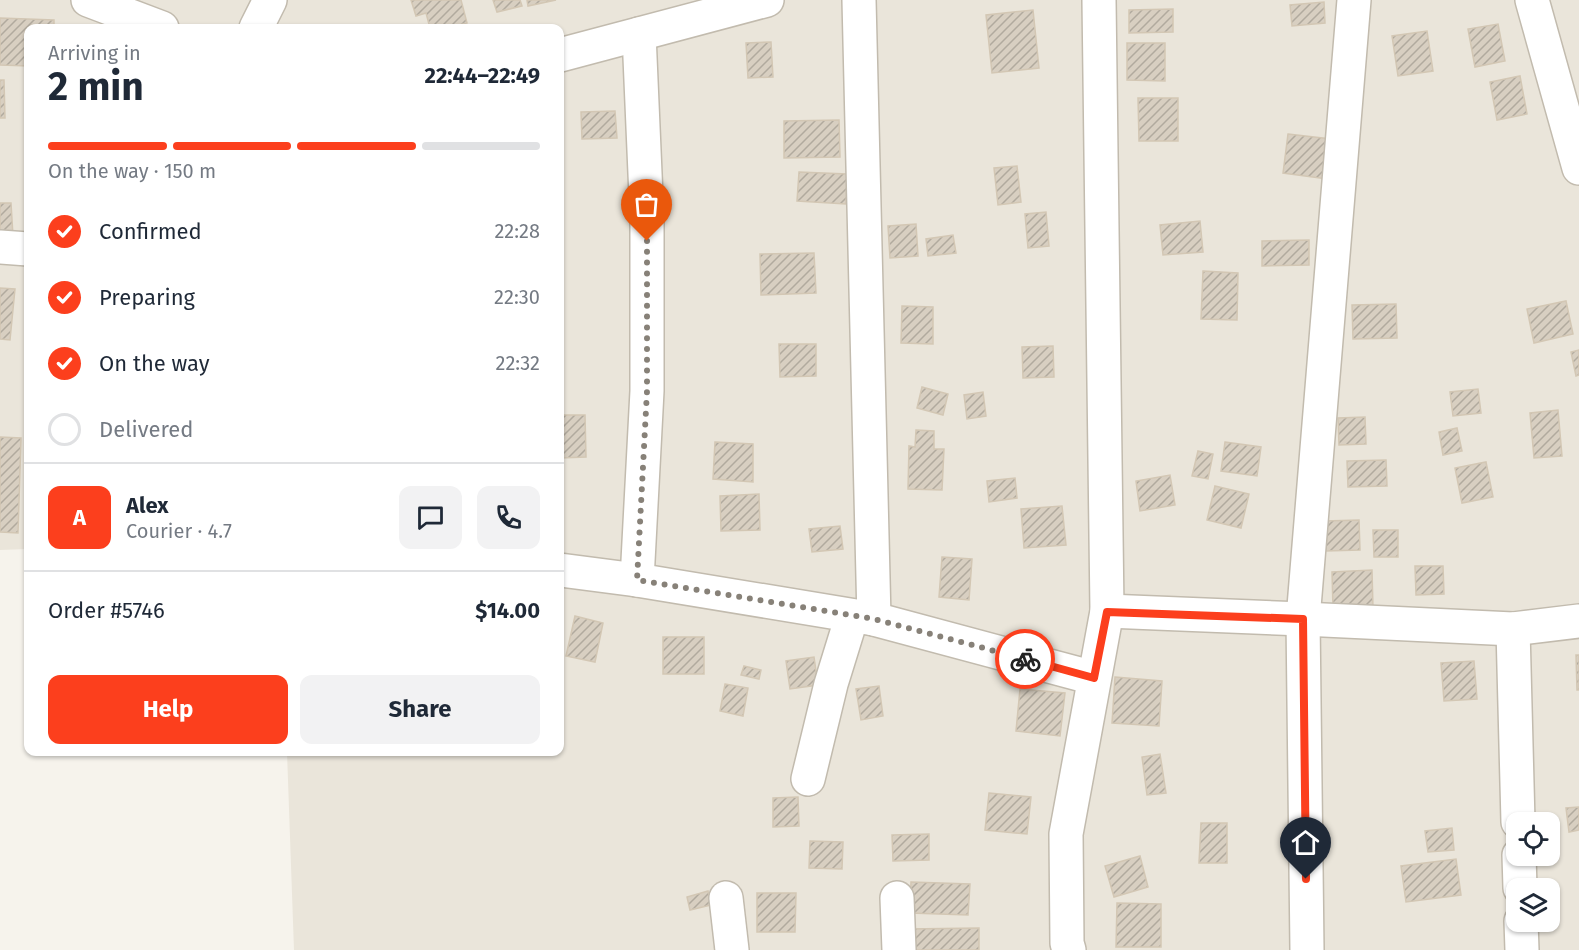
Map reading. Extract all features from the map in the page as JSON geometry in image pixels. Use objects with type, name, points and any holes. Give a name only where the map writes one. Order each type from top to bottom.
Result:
[{"type":"street","points":[[88,0],[151,24]]},
{"type":"street","points":[[258,24],[270,0]]},
{"type":"street","points":[[564,54],[766,0]]},
{"type":"street","points":[[808,779],[831,684],[863,617],[859,0]]},
{"type":"street","points":[[1069,950],[1066,834],[1107,612],[1099,0]]},
{"type":"street","points":[[1306,950],[1303,619],[1354,0]]},
{"type":"street","points":[[1532,0],[1579,168]]},
{"type":"street","points":[[637,580],[647,391],[647,220],[639,34]]},
{"type":"street","points":[[0,247],[24,249]]},
{"type":"street","points":[[564,571],[637,580],[863,617],[1094,678]]},
{"type":"street","points":[[1107,612],[1513,629],[1579,621]]},
{"type":"street","points":[[1513,629],[1518,812]]},
{"type":"street","points":[[726,898],[732,950]]},
{"type":"street","points":[[897,898],[899,950]]},
{"type":"street","points":[[1521,932],[1522,950]]},
{"type":"shaded area","points":[[0,0],[1579,0],[1579,950],[294,950],[287,756],[564,756],[564,24],[24,24],[24,549],[0,550]]},
{"type":"building","points":[[411,0],[461,0],[467,23],[429,24],[426,13],[416,16]]},
{"type":"building","points":[[493,0],[520,0],[522,6],[497,12]]},
{"type":"building","points":[[527,0],[556,0],[528,6]]},
{"type":"building","points":[[1324,2],[1325,23],[1292,26],[1290,5]]},
{"type":"building","points":[[1173,9],[1173,32],[1129,33],[1129,10]]},
{"type":"building","points":[[1033,10],[1039,68],[992,73],[986,15]]},
{"type":"building","points":[[0,18],[54,20],[54,24],[24,24],[24,66],[0,65]]},
{"type":"building","points":[[1498,24],[1505,61],[1475,67],[1468,29]]},
{"type":"building","points":[[1427,31],[1433,71],[1398,76],[1392,36]]},
{"type":"building","points":[[771,42],[773,77],[748,78],[746,43]]},
{"type":"building","points":[[1127,43],[1165,43],[1165,81],[1127,80]]},
{"type":"building","points":[[1520,76],[1527,114],[1497,120],[1490,82]]},
{"type":"building","points":[[0,80],[4,80],[5,118],[0,118]]},
{"type":"building","points":[[1138,98],[1178,98],[1178,141],[1139,141]]},
{"type":"building","points":[[615,111],[617,138],[582,139],[581,112]]},
{"type":"building","points":[[839,120],[840,157],[784,158],[784,121]]},
{"type":"building","points":[[1288,134],[1331,139],[1327,179],[1283,173]]},
{"type":"building","points":[[1017,166],[1021,202],[998,205],[994,168]]},
{"type":"building","points":[[799,172],[847,174],[846,204],[797,201]]},
{"type":"building","points":[[0,203],[11,203],[13,236],[0,237]]},
{"type":"building","points":[[1046,212],[1049,246],[1028,248],[1025,214]]},
{"type":"building","points":[[1200,221],[1203,252],[1163,255],[1160,225]]},
{"type":"building","points":[[916,224],[918,256],[890,258],[888,226]]},
{"type":"building","points":[[953,235],[956,253],[928,256],[926,239]]},
{"type":"building","points":[[1309,240],[1309,265],[1262,266],[1262,241]]},
{"type":"building","points":[[814,253],[816,293],[761,295],[760,254]]},
{"type":"building","points":[[1203,271],[1238,273],[1237,320],[1201,319]]},
{"type":"building","points":[[0,288],[15,289],[10,340],[0,339]]},
{"type":"building","points":[[1566,301],[1573,334],[1534,343],[1527,309]]},
{"type":"building","points":[[1396,304],[1397,338],[1353,339],[1352,305]]},
{"type":"building","points":[[902,306],[933,307],[933,344],[901,343]]},
{"type":"building","points":[[779,344],[816,344],[816,376],[780,377]]},
{"type":"building","points":[[1053,346],[1054,377],[1023,378],[1022,347]]},
{"type":"building","points":[[1579,350],[1579,375],[1576,376],[1571,352]]},
{"type":"building","points":[[922,387],[948,394],[943,415],[917,408]]},
{"type":"building","points":[[1478,389],[1481,413],[1453,416],[1450,392]]},
{"type":"building","points":[[983,392],[986,416],[967,419],[964,395]]},
{"type":"building","points":[[1558,410],[1562,456],[1534,458],[1530,413]]},
{"type":"building","points":[[564,415],[585,415],[586,457],[564,458]]},
{"type":"building","points":[[1365,417],[1366,444],[1339,445],[1338,418]]},
{"type":"building","points":[[1457,428],[1462,451],[1443,455],[1439,432]]},
{"type":"building","points":[[916,430],[934,431],[934,449],[944,449],[942,490],[908,489],[909,446],[915,447]]},
{"type":"building","points":[[0,437],[21,438],[18,533],[0,532]]},
{"type":"building","points":[[715,442],[753,444],[753,482],[713,479]]},
{"type":"building","points":[[1225,442],[1261,447],[1257,476],[1221,471]]},
{"type":"building","points":[[1198,451],[1213,454],[1208,479],[1192,476]]},
{"type":"building","points":[[1386,460],[1387,486],[1348,487],[1347,461]]},
{"type":"building","points":[[1486,462],[1493,497],[1462,503],[1455,468]]},
{"type":"building","points":[[1170,475],[1175,505],[1140,511],[1136,481]]},
{"type":"building","points":[[1015,478],[1017,498],[989,502],[987,481]]},
{"type":"building","points":[[1215,486],[1249,494],[1241,528],[1207,520]]},
{"type":"building","points":[[759,494],[760,530],[721,531],[720,496]]},
{"type":"building","points":[[1062,506],[1066,545],[1024,548],[1021,509]]},
{"type":"building","points":[[1359,520],[1360,550],[1326,551],[1325,521]]},
{"type":"building","points":[[840,526],[843,549],[812,552],[809,529]]},
{"type":"building","points":[[1373,530],[1398,530],[1398,557],[1374,557]]},
{"type":"building","points":[[942,557],[972,559],[969,600],[939,597]]},
{"type":"building","points":[[1415,566],[1443,566],[1444,594],[1416,595]]},
{"type":"building","points":[[1372,570],[1373,608],[1333,609],[1332,572]]},
{"type":"building","points":[[575,616],[603,623],[595,662],[566,656]]},
{"type":"building","points":[[663,637],[704,637],[704,674],[663,674]]},
{"type":"building","points":[[1576,655],[1579,655],[1579,690],[1577,690]]},
{"type":"building","points":[[814,657],[818,685],[790,689],[786,661]]},
{"type":"building","points":[[1474,661],[1477,699],[1444,701],[1441,663]]},
{"type":"building","points":[[744,666],[761,670],[759,679],[741,675]]},
{"type":"building","points":[[1115,677],[1162,681],[1159,726],[1112,723]]},
{"type":"building","points":[[725,684],[748,688],[743,716],[720,711]]},
{"type":"building","points":[[879,686],[883,716],[861,720],[856,689]]},
{"type":"building","points":[[1020,689],[1065,693],[1060,736],[1016,731]]},
{"type":"building","points":[[1160,754],[1166,793],[1147,795],[1142,757]]},
{"type":"building","points":[[989,793],[1031,797],[1027,834],[985,830]]},
{"type":"building","points":[[798,797],[799,826],[773,827],[773,798]]},
{"type":"building","points":[[1579,807],[1579,830],[1569,832],[1566,808]]},
{"type":"building","points":[[1201,823],[1227,823],[1227,863],[1199,863]]},
{"type":"building","points":[[1452,828],[1454,850],[1428,852],[1425,831]]},
{"type":"building","points":[[929,834],[929,860],[893,861],[892,835]]},
{"type":"building","points":[[810,841],[843,842],[842,869],[809,868]]},
{"type":"building","points":[[1140,856],[1148,887],[1114,897],[1105,866]]},
{"type":"building","points":[[1456,859],[1461,895],[1406,902],[1401,866]]},
{"type":"building","points":[[911,882],[970,884],[968,915],[910,913]]},
{"type":"building","points":[[708,891],[711,905],[690,910],[687,897]]},
{"type":"building","points":[[757,893],[796,893],[795,932],[757,932]]},
{"type":"building","points":[[1117,903],[1161,904],[1161,947],[1116,947]]},
{"type":"building","points":[[979,928],[979,950],[907,950],[907,929]]},
{"type":"way so far","points":[[647,241],[647,391],[637,580],[874,619],[1025,659]]},
{"type":"route","points":[[1025,659],[1094,678],[1107,612],[1303,619],[1306,879]]}]
